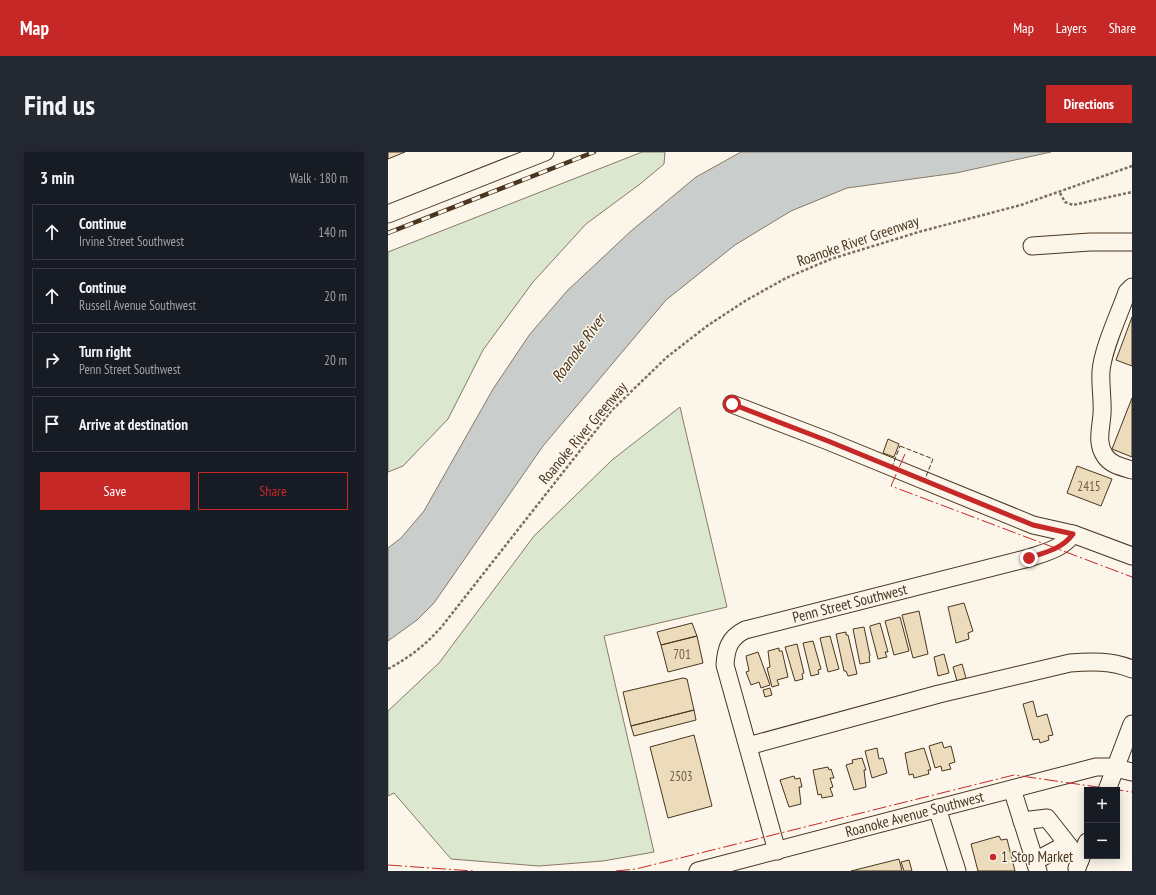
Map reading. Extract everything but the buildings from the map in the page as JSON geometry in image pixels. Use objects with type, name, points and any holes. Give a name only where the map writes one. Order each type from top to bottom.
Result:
[{"type":"street","points":[[388,214],[545,152]]},
{"type":"street","points":[[1032,246],[1090,242],[1132,242]]},
{"type":"street","points":[[1132,287],[1127,292],[1104,358],[1101,371],[1102,414],[1099,438],[1101,448],[1106,457],[1114,464],[1132,470]]},
{"type":"street","points":[[732,404],[828,441],[1033,525],[1073,534],[1132,556]]},
{"type":"street","name":"Penn Street Southwest","points":[[777,851],[725,666],[726,653],[730,641],[738,634],[1029,558],[1063,545],[1073,534]]},
{"type":"street","points":[[748,746],[939,694],[1070,663],[1092,661],[1110,663],[1132,669]]},
{"type":"street","points":[[1108,787],[1132,724]]},
{"type":"street","name":"Roanoke Avenue Southwest","points":[[698,871],[1096,767],[1116,767],[1132,772]]},
{"type":"street","points":[[1012,789],[1036,866],[1067,844]]},
{"type":"street","points":[[937,808],[957,871]]},
{"type":"street","points":[[1022,821],[1047,818],[1067,844],[1077,868]]},
{"type":"street","points":[[1077,868],[1084,850]]},
{"type":"path","name":"Roanoke River Greenway","points":[[388,669],[406,659],[427,643],[439,630],[612,410],[667,357],[707,326],[745,301],[786,278],[831,259],[879,243],[1021,206],[1132,166]]},
{"type":"path","points":[[1060,193],[1065,202],[1073,206],[1132,192]]},
{"type":"green space","points":[[642,152],[665,152],[664,164],[640,184],[586,224],[533,282],[483,350],[448,419],[403,466],[388,472],[388,252]]},
{"type":"green space","points":[[680,407],[727,607],[604,636],[654,852],[603,861],[539,866],[451,859],[394,793],[388,796],[388,711],[439,663],[534,536],[612,460]]},
{"type":"water","name":"Roanoke River","points":[[741,152],[1051,152],[956,173],[847,188],[791,211],[735,245],[666,300],[543,446],[434,603],[417,620],[388,641],[388,548],[401,538],[424,511],[493,389],[530,334],[567,291],[631,231],[696,177]]},
{"type":"railway","points":[[388,233],[594,152]]},
{"type":"fence","points":[[900,446],[933,459],[925,479],[892,467],[900,446]]},
{"type":"power","points":[[905,454],[891,486],[1132,577]]},
{"type":"power","points":[[616,871],[636,869],[1014,775],[1132,792]]},
{"type":"power","points":[[388,865],[473,871]]},
{"type":"place","name":"1 Stop Market","points":[[993,857]]},
{"type":"route","points":[[732,404],[828,441],[1033,525],[1073,534],[1063,545],[1029,558]]}]
